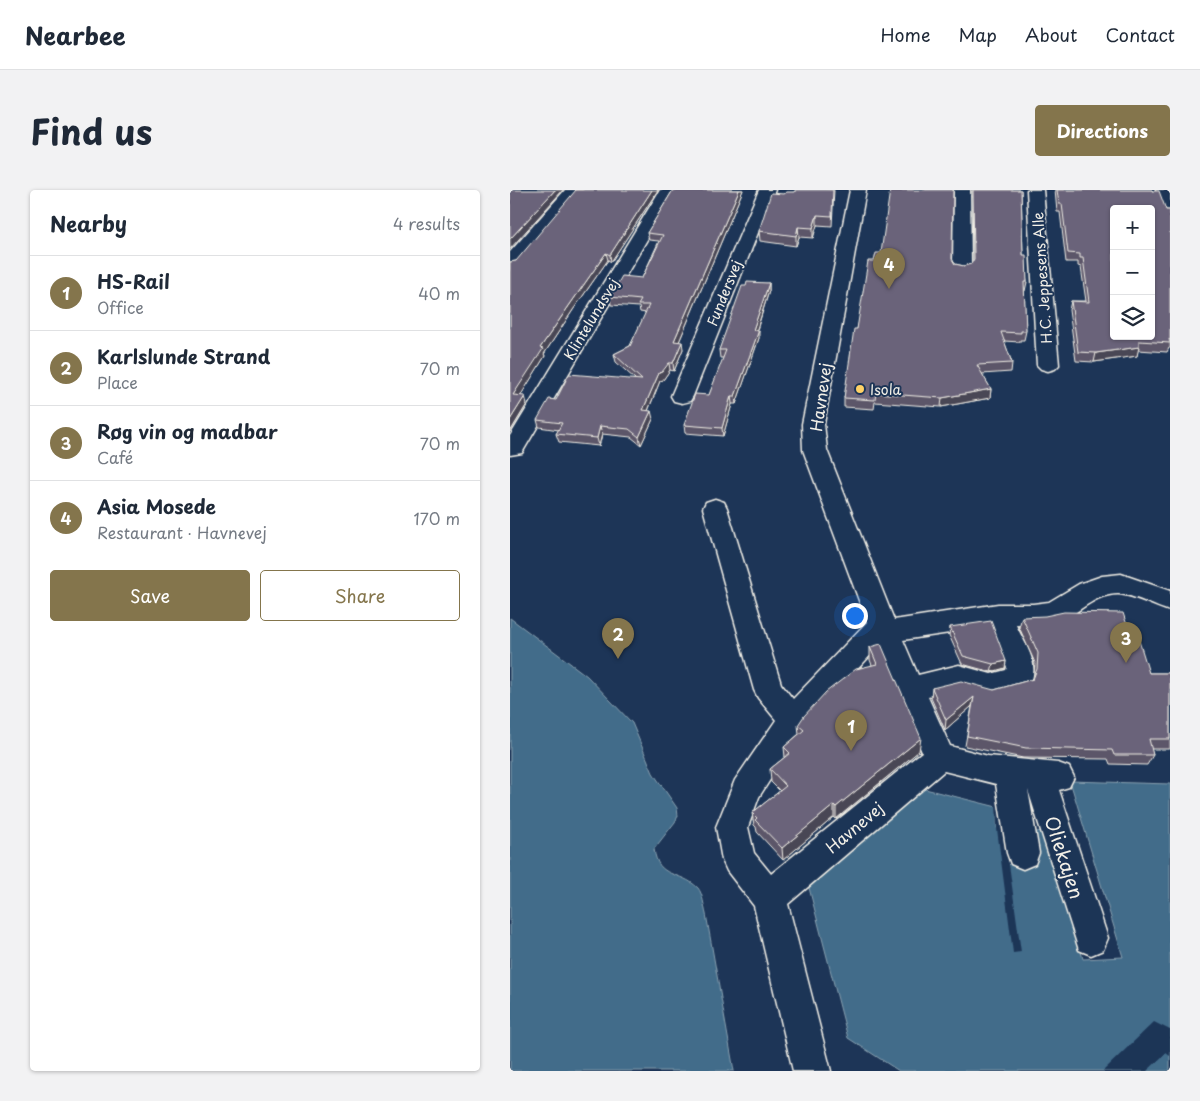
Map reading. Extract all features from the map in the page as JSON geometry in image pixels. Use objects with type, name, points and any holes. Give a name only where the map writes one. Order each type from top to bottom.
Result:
[{"type":"street","points":[[510,263],[574,190]]},
{"type":"street","name":"Klintelundsvej","points":[[514,448],[668,190]]},
{"type":"street","name":"Fundersvej","points":[[682,396],[767,190]]},
{"type":"street","name":"Havnevej","points":[[769,898],[940,756],[884,628],[815,450],[813,424],[858,190]]},
{"type":"street","points":[[962,190],[962,267]]},
{"type":"street","name":"H.C. Jeppesens Alle","points":[[1035,190],[1048,365]]},
{"type":"street","points":[[1164,190],[1170,212]]},
{"type":"street","points":[[715,508],[768,690],[793,719]]},
{"type":"street","points":[[812,1071],[769,898],[739,860],[732,827],[746,790],[793,719],[884,628],[998,615],[1032,615],[1055,611],[1095,588],[1121,584],[1170,601]]},
{"type":"street","points":[[910,689],[959,677],[991,686],[1019,679],[1021,668],[998,615]]},
{"type":"street","points":[[940,756],[988,770],[1035,775],[1016,818],[1023,853]]},
{"type":"street","name":"Oliekajen","points":[[1035,775],[1091,938]]},
{"type":"water","points":[[510,618],[587,676],[632,723],[653,773],[677,808],[678,816],[675,822],[654,849],[656,859],[665,870],[691,882],[698,888],[701,894],[734,1071],[510,1071]]},
{"type":"water","points":[[1070,781],[1170,784],[1170,1071],[899,1071],[848,1038],[808,884],[917,787],[997,807],[997,828],[1003,838],[1048,830],[1083,959],[1123,957]]},
{"type":"pier","points":[[996,805],[999,807],[999,828],[1005,835],[1021,952],[1013,953],[997,829]]},
{"type":"pier","points":[[1154,1022],[1170,1030],[1170,1056],[1166,1053],[1147,1071],[1103,1071]]},
{"type":"building","points":[[510,190],[555,190],[510,239]]},
{"type":"building","points":[[576,190],[652,190],[610,255],[606,253],[540,348],[543,349],[513,395],[525,396],[510,420],[510,262],[516,261]]},
{"type":"building","points":[[673,190],[739,190],[674,341],[682,342],[673,363],[669,363],[659,373],[643,410],[651,411],[639,437],[629,429],[600,426],[597,438],[556,434],[562,423],[537,420],[549,399],[556,400],[569,374],[642,380],[614,354],[630,346],[649,305],[638,305],[641,300],[610,297],[622,276],[642,278],[663,235],[647,233]]},
{"type":"building","points":[[795,190],[833,190],[832,216],[817,215],[813,228],[798,227],[796,236],[759,231],[771,193],[784,194],[795,192]]},
{"type":"building","points":[[890,190],[953,190],[952,259],[955,264],[964,266],[971,264],[974,259],[973,190],[1021,190],[1023,255],[1026,255],[1027,282],[1024,282],[1026,331],[1021,331],[1021,333],[1001,332],[1012,363],[977,365],[991,389],[942,398],[876,393],[875,400],[844,398],[854,329],[857,329],[868,261],[874,261],[876,253],[881,253]]},
{"type":"building","points":[[1057,190],[1159,191],[1166,210],[1170,210],[1170,343],[1139,341],[1139,347],[1096,353],[1078,352],[1071,301],[1089,302],[1083,258],[1080,258],[1080,254],[1068,253],[1062,204],[1059,204]]},
{"type":"building","points":[[747,282],[769,283],[753,330],[759,330],[735,396],[731,396],[722,428],[684,425],[695,394],[709,395],[726,350],[719,350],[742,286],[746,286]]},
{"type":"building","points":[[1064,612],[1123,613],[1130,634],[1137,634],[1149,673],[1170,673],[1170,739],[1149,739],[1153,755],[1114,755],[1112,750],[1026,748],[967,736],[974,697],[946,720],[932,688],[961,681],[994,690],[1033,679],[1037,669],[1038,653],[1022,617],[1045,616]]},
{"type":"building","points":[[991,621],[1006,661],[993,664],[963,656],[950,627]]},
{"type":"building","points":[[881,644],[921,738],[782,848],[755,820],[757,818],[752,813],[786,786],[770,769],[790,753],[784,747],[804,730],[798,725],[826,692],[856,669],[877,664],[870,647]]},
{"type":"place","name":"Asia Mosede","points":[[889,289]]},
{"type":"place","name":"Isola","points":[[860,389]]},
{"type":"place","name":"Karlslunde Strand","points":[[618,659]]},
{"type":"place","name":"Røg vin og madbar","points":[[1126,663]]},
{"type":"place","name":"HS-Rail","points":[[851,751]]}]
